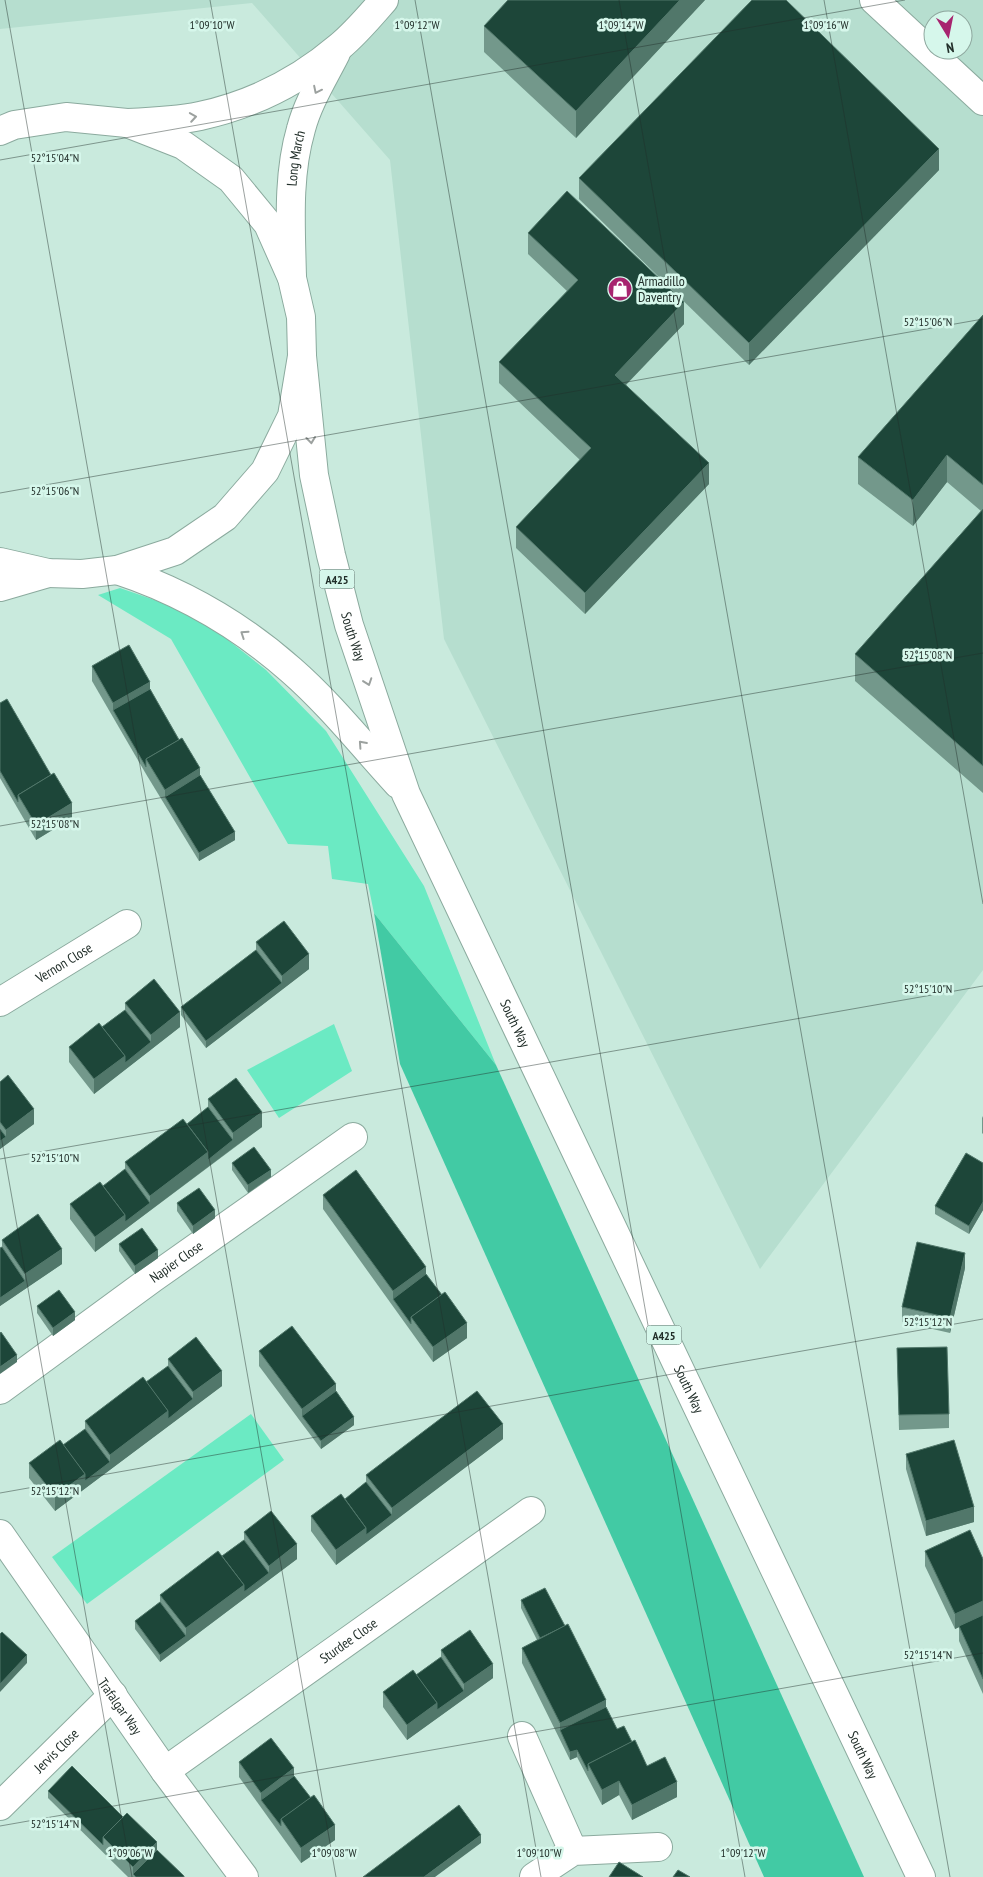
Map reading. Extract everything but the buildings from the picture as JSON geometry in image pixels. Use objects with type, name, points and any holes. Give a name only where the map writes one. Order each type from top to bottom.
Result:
[{"type":"main road","name":"Long March","points":[[127,123],[198,117],[232,108],[266,94],[299,76],[339,47],[384,0]]},
{"type":"main road","points":[[874,0],[983,101]]},
{"type":"main road","name":"Long March","points":[[292,278],[290,198],[294,161],[301,128],[316,92],[339,47]]},
{"type":"main road","points":[[0,112],[127,123],[182,145],[230,179],[268,224],[292,278],[301,317],[302,356],[292,416],[265,471],[225,517],[175,551],[117,570],[82,574],[48,573],[0,562]]},
{"type":"main road","points":[[0,131],[14,125],[66,117]]},
{"type":"main road","name":"South Way","points":[[302,356],[314,475],[331,555],[349,625],[406,794],[921,1877]]},
{"type":"main road","name":"South Way","points":[[117,570],[166,588],[207,609],[256,642],[292,670],[332,710],[406,794]]},
{"type":"main road","points":[[0,587],[48,573]]},
{"type":"main road","name":"Vernon Close","points":[[0,1002],[127,924]]},
{"type":"main road","name":"Napier Close","points":[[0,1390],[153,1278],[353,1137]]},
{"type":"main road","name":"Sturdee Close","points":[[165,1770],[531,1511]]},
{"type":"main road","name":"Trafalgar Way","points":[[0,1534],[165,1770],[244,1877]]},
{"type":"main road","name":"Jervis Close","points":[[0,1806],[113,1695]]},
{"type":"main road","points":[[522,1736],[573,1851]]},
{"type":"main road","points":[[534,1877],[573,1851],[658,1847]]},
{"type":"shaded area","points":[[0,0],[983,0],[983,970],[760,1269],[444,639],[390,160],[252,3],[0,29]]},
{"type":"green space","points":[[120,588],[195,614],[266,670],[326,731],[424,886],[496,1065],[374,913],[368,884],[332,879],[328,846],[288,844],[171,639],[98,595]]},
{"type":"green space","points":[[374,913],[496,1065],[864,1877],[764,1877],[400,1064]]},
{"type":"green space","points":[[334,1024],[352,1071],[279,1118],[247,1070]]},
{"type":"green space","points":[[251,1414],[284,1460],[87,1604],[52,1557]]},
{"type":"place","name":"Armadillo Daventry","points":[[620,289]]}]
